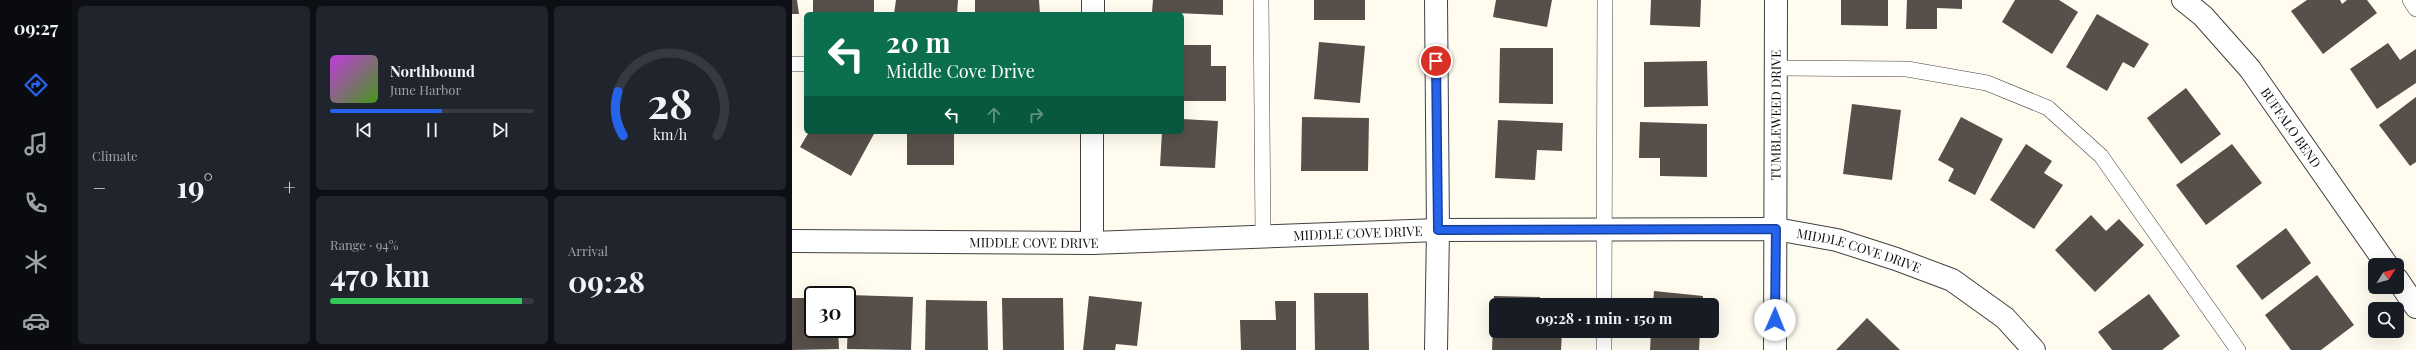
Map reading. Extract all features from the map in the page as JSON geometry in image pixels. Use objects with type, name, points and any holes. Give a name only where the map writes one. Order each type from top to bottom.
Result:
[{"type":"street","points":[[1093,0],[1093,12]]},
{"type":"street","points":[[1436,0],[1438,230],[1436,350]]},
{"type":"street","name":"TUMBLEWEED DRIVE","points":[[1775,350],[1776,0]]},
{"type":"street","name":"BUFFALO BEND","points":[[2183,0],[2203,16],[2250,69],[2382,258]]},
{"type":"street","points":[[1092,134],[1092,242]]},
{"type":"street","name":"MIDDLE COVE DRIVE","points":[[792,241],[1092,242],[1438,230],[1776,229],[1837,240],[1896,258],[1952,280],[2005,318],[2034,350]]},
{"type":"street","points":[[2404,289],[2416,307]]},
{"type":"lane","points":[[1261,0],[1263,236]]},
{"type":"lane","points":[[1604,298],[1605,0]]},
{"type":"lane","points":[[2410,0],[2416,9]]},
{"type":"lane","points":[[792,64],[804,64]]},
{"type":"lane","points":[[1776,68],[1907,69],[1987,82],[2048,108],[2101,156],[2238,350]]},
{"type":"lane","points":[[1604,338],[1604,350]]},
{"type":"building","points":[[792,0],[797,0],[799,14],[792,14]]},
{"type":"building","points":[[813,0],[874,0],[874,12],[813,12]]},
{"type":"building","points":[[896,0],[958,0],[957,12],[894,12]]},
{"type":"building","points":[[975,0],[1039,0],[1040,12],[975,12]]},
{"type":"building","points":[[1153,0],[1223,0],[1223,15],[1184,13],[1184,12],[1152,12]]},
{"type":"building","points":[[1314,0],[1365,0],[1365,20],[1314,20]]},
{"type":"building","points":[[1496,0],[1552,0],[1547,27],[1493,17]]},
{"type":"building","points":[[1651,0],[1701,0],[1700,27],[1650,25]]},
{"type":"building","points":[[1841,0],[1888,0],[1888,26],[1841,25]]},
{"type":"building","points":[[1907,0],[1962,0],[1962,9],[1937,8],[1937,29],[1906,29]]},
{"type":"building","points":[[2015,0],[2059,0],[2078,12],[2052,54],[2002,22]]},
{"type":"building","points":[[2307,0],[2340,0],[2342,4],[2347,0],[2367,0],[2377,13],[2323,54],[2291,11]]},
{"type":"building","points":[[2097,14],[2149,44],[2134,68],[2123,62],[2107,91],[2066,67]]},
{"type":"building","points":[[1319,42],[1365,46],[1360,103],[1314,99]]},
{"type":"building","points":[[2388,43],[2400,60],[2416,49],[2416,83],[2377,109],[2350,69]]},
{"type":"building","points":[[1184,45],[1211,45],[1211,66],[1226,66],[1226,101],[1184,101]]},
{"type":"building","points":[[1500,48],[1553,48],[1553,104],[1499,103]]},
{"type":"building","points":[[1707,61],[1708,106],[1644,107],[1644,62]]},
{"type":"building","points":[[2186,88],[2221,134],[2181,164],[2147,118]]},
{"type":"building","points":[[2416,97],[2416,162],[2410,166],[2379,125]]},
{"type":"building","points":[[1852,104],[1901,110],[1892,180],[1843,174]]},
{"type":"building","points":[[1302,117],[1369,118],[1368,171],[1301,171]]},
{"type":"building","points":[[1961,117],[2003,139],[1975,195],[1948,181],[1954,169],[1938,160]]},
{"type":"building","points":[[1184,119],[1218,121],[1215,168],[1160,166],[1162,134],[1184,134]]},
{"type":"building","points":[[1498,120],[1563,123],[1562,151],[1537,150],[1535,180],[1495,178]]},
{"type":"building","points":[[1640,122],[1707,124],[1707,177],[1660,176],[1660,158],[1639,158]]},
{"type":"building","points":[[808,134],[874,134],[851,176],[800,147]]},
{"type":"building","points":[[907,134],[954,134],[954,165],[907,165]]},
{"type":"building","points":[[2026,144],[2052,161],[2044,173],[2063,185],[2034,229],[1990,200]]},
{"type":"building","points":[[2232,144],[2262,183],[2206,225],[2176,185]]},
{"type":"building","points":[[2091,215],[2106,231],[2119,219],[2144,245],[2095,292],[2055,250]]},
{"type":"building","points":[[2286,228],[2311,263],[2262,300],[2236,266]]},
{"type":"building","points":[[2317,275],[2354,325],[2321,350],[2291,350],[2265,315]]},
{"type":"building","points":[[1654,291],[1703,296],[1703,298],[1654,298]]},
{"type":"building","points":[[1314,293],[1368,293],[1369,350],[1315,350]]},
{"type":"building","points":[[2149,294],[2180,336],[2162,350],[2112,350],[2098,332]]},
{"type":"building","points":[[856,295],[913,297],[911,350],[847,349],[847,338],[856,338]]},
{"type":"building","points":[[1089,296],[1142,302],[1137,346],[1116,344],[1115,350],[1083,350]]},
{"type":"building","points":[[1494,296],[1540,297],[1540,298],[1494,298]]},
{"type":"building","points":[[792,298],[804,298],[804,338],[838,338],[839,349],[792,350]]},
{"type":"building","points":[[1002,298],[1063,298],[1064,350],[1003,350]]},
{"type":"building","points":[[926,300],[987,301],[988,350],[925,350]]},
{"type":"building","points":[[1275,301],[1296,301],[1296,350],[1241,350],[1240,320],[1276,320]]},
{"type":"building","points":[[1867,318],[1900,350],[1836,350]]},
{"type":"building","points":[[1492,338],[1562,338],[1561,350],[1492,350]]},
{"type":"building","points":[[1651,338],[1700,338],[1699,350],[1650,350]]},
{"type":"route","points":[[1436,61],[1438,230],[1776,229],[1775,320]]}]
